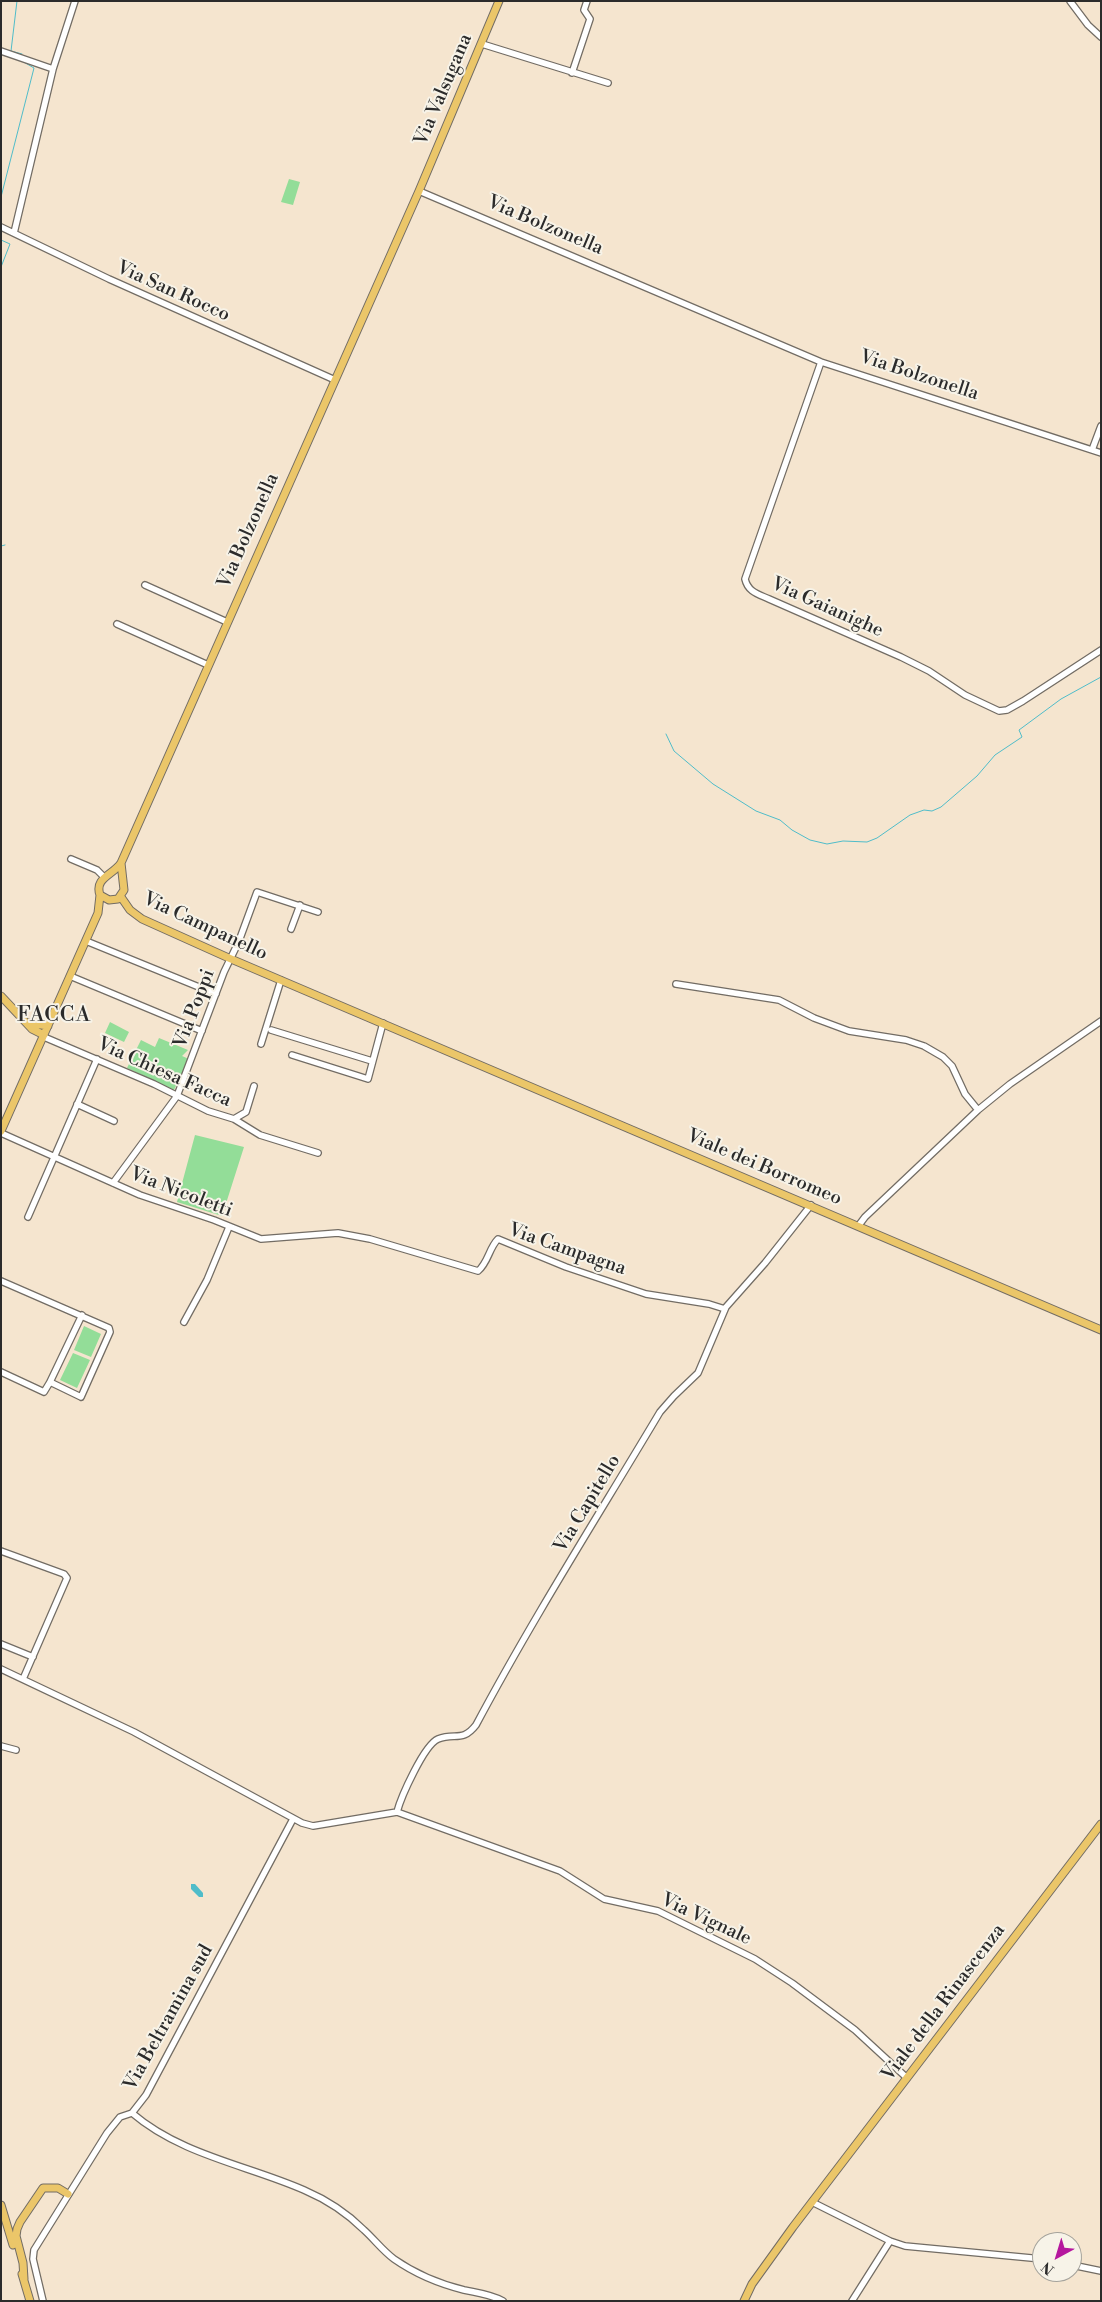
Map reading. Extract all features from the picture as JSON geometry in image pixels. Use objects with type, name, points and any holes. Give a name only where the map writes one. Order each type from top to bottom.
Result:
[{"type":"main road","name":"Via Valsugana","points":[[419,191],[499,1]]},
{"type":"main road","name":"Via Bolzonella","points":[[98,913],[99,884],[121,863],[419,191]]},
{"type":"main road","name":"Via Bolzonella","points":[[121,863],[124,890],[121,897]]},
{"type":"main road","points":[[107,876],[122,880]]},
{"type":"main road","points":[[100,895],[111,901]]},
{"type":"main road","points":[[1,1132],[98,913],[102,907],[121,897]]},
{"type":"main road","name":"Via Campanello","points":[[121,897],[130,910],[142,919],[414,1038]]},
{"type":"main road","points":[[1,996],[36,1032],[44,1036]]},
{"type":"main road","points":[[28,1023],[48,1026]]},
{"type":"main road","name":"Viale dei Borromeo","points":[[414,1038],[474,1061],[606,1120],[859,1225],[1101,1330]]},
{"type":"main road","name":"Viale della Rinascenza","points":[[744,2301],[752,2284],[812,2202],[1101,1824]]},
{"type":"main road","points":[[24,2279],[23,2263],[16,2236],[20,2222],[43,2188],[58,2188],[68,2194]]},
{"type":"main road","points":[[1,2205],[30,2301]]},
{"type":"street","points":[[14,233],[53,69],[75,1]]},
{"type":"street","points":[[572,73],[590,19],[584,10],[587,1]]},
{"type":"street","points":[[1070,1],[1088,25],[1101,37]]},
{"type":"street","points":[[482,44],[572,73],[608,82]]},
{"type":"street","points":[[1,51],[53,69]]},
{"type":"street","name":"Via Bolzonella","points":[[419,191],[822,362],[1101,453]]},
{"type":"street","name":"Via San Rocco","points":[[1,228],[109,279],[334,380]]},
{"type":"street","name":"Via Gaianighe","points":[[822,362],[746,579],[747,586],[769,599],[908,660],[929,671],[965,695],[999,710],[1007,710],[1023,701],[1101,650]]},
{"type":"street","points":[[1092,450],[1101,426]]},
{"type":"street","points":[[145,585],[227,622]]},
{"type":"street","points":[[117,624],[208,665]]},
{"type":"street","points":[[71,859],[107,876]]},
{"type":"street","name":"Via Poppi","points":[[113,1183],[177,1096],[257,892],[318,912]]},
{"type":"street","points":[[291,929],[300,905]]},
{"type":"street","points":[[86,940],[216,994]]},
{"type":"street","points":[[70,976],[202,1031]]},
{"type":"street","name":"Via Campanello","points":[[262,1044],[281,980]]},
{"type":"street","points":[[676,984],[779,1000],[814,1018],[849,1032],[906,1040],[924,1046],[943,1057],[952,1066],[966,1094],[978,1110]]},
{"type":"street","points":[[859,1225],[865,1217],[978,1110],[1010,1084],[1101,1021]]},
{"type":"street","points":[[292,1055],[368,1079],[383,1023]]},
{"type":"street","points":[[271,1030],[372,1061]]},
{"type":"street","name":"Via Chiesa Facca","points":[[44,1036],[208,1111],[234,1119],[246,1112],[254,1086]]},
{"type":"street","points":[[28,1217],[97,1059]]},
{"type":"street","points":[[77,1104],[114,1121]]},
{"type":"street","points":[[234,1119],[260,1135],[318,1153]]},
{"type":"street","name":"Via Nicoletti","points":[[1,1132],[113,1183],[254,1237],[270,1240],[338,1233],[359,1237]]},
{"type":"street","name":"Via Capitello","points":[[397,1812],[400,1801],[428,1746],[438,1739],[464,1736],[476,1725],[543,1604],[567,1568],[660,1412],[698,1373],[724,1309],[811,1205]]},
{"type":"street","points":[[184,1322],[207,1280],[229,1227]]},
{"type":"street","name":"Via Campagna","points":[[359,1237],[478,1271],[484,1266],[498,1239],[566,1267],[646,1294],[709,1304],[724,1309]]},
{"type":"street","points":[[1,1281],[108,1327],[110,1332],[82,1397],[50,1382]]},
{"type":"street","points":[[1,1372],[44,1392],[82,1315]]},
{"type":"street","points":[[1,1552],[64,1574],[67,1578],[23,1679]]},
{"type":"street","points":[[1,1644],[33,1657]]},
{"type":"street","name":"Via Vignale","points":[[1,1669],[134,1732],[270,1804],[292,1819],[313,1826],[397,1812],[560,1871],[604,1899],[658,1911],[755,1959],[823,2005],[855,2030],[907,2078]]},
{"type":"street","points":[[1,1746],[16,1750]]},
{"type":"street","name":"Via Beltramina sud","points":[[43,2301],[32,2259],[34,2250],[68,2194],[120,2117],[132,2113],[146,2095],[292,1819]]},
{"type":"street","points":[[132,2113],[201,2154],[305,2190],[328,2203],[362,2228],[394,2259],[434,2279],[465,2290],[493,2295],[504,2301]]},
{"type":"street","points":[[812,2202],[905,2246],[1032,2258]]},
{"type":"street","points":[[852,2301],[890,2240]]},
{"type":"street","points":[[1082,2267],[1101,2271]]},
{"type":"green space","points":[[289,179],[300,182],[293,205],[281,202]]},
{"type":"green space","points":[[110,1022],[129,1032],[124,1042],[105,1033]]},
{"type":"green space","points":[[159,1038],[188,1050],[182,1056],[189,1059],[174,1090],[127,1068],[141,1040],[155,1047]]},
{"type":"green space","points":[[195,1135],[244,1147],[222,1216],[177,1202]]},
{"type":"green space","points":[[84,1326],[101,1334],[91,1357],[74,1350]]},
{"type":"green space","points":[[73,1353],[90,1360],[77,1388],[60,1380]]},
{"type":"water","points":[[191,1884],[195,1884],[203,1893],[203,1897],[199,1897],[191,1889]]},
{"type":"waterway","points":[[17,1],[11,51],[22,54]]},
{"type":"waterway","points":[[1,197],[34,68],[22,61]]},
{"type":"waterway","points":[[1,240],[10,244],[1,267]]},
{"type":"waterway","points":[[1,546],[5,545]]},
{"type":"waterway","points":[[666,734],[674,751],[713,784],[756,811],[780,820],[792,830],[810,840],[827,844],[843,841],[867,842],[877,838],[910,815],[924,810],[932,811],[941,807],[977,776],[995,755],[1022,737],[1019,730],[1061,699],[1101,677]]},
{"type":"district","name":"FACCA","points":[[54,1016]]}]
